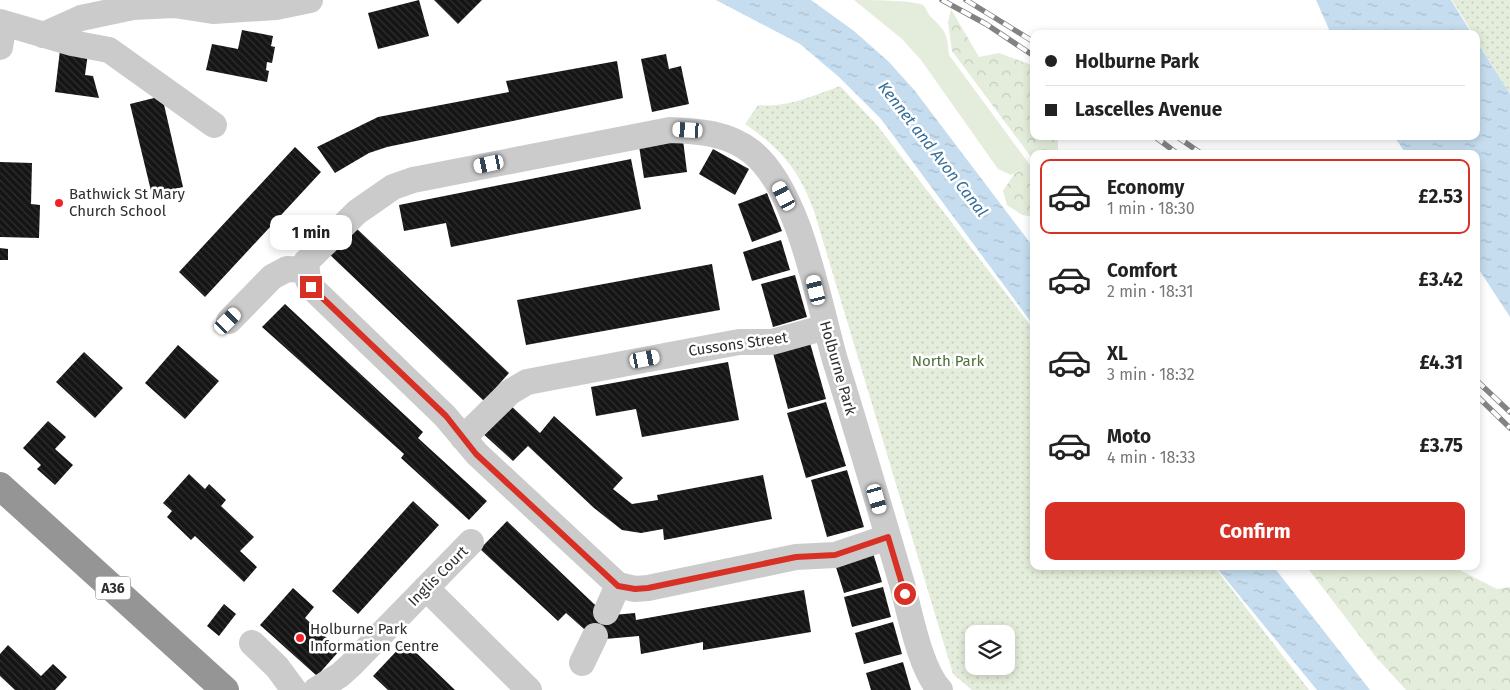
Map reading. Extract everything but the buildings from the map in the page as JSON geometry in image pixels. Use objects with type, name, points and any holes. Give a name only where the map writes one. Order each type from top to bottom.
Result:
[{"type":"highway","name":"A36","points":[[0,486],[225,690]]},
{"type":"street","points":[[43,35],[81,18],[134,7],[174,6],[213,11],[276,7],[310,0]]},
{"type":"street","points":[[1,31],[43,35],[92,48],[109,50],[214,125]]},
{"type":"street","name":"Holburne Park","points":[[308,279],[306,262],[310,256],[357,212],[393,187],[413,180],[641,134],[670,130],[706,132],[734,140],[753,152],[772,175],[797,225],[927,671],[940,690]]},
{"type":"street","points":[[228,321],[272,277],[287,269],[308,279],[446,416],[476,454],[618,586],[635,589],[648,588],[796,557],[835,555],[888,537]]},
{"type":"street","name":"Cussons Street","points":[[463,438],[510,392],[528,382],[739,342],[772,342],[826,327]]},
{"type":"street","name":"Inglis Court","points":[[316,690],[340,675],[471,542]]},
{"type":"street","points":[[606,612],[618,586]]},
{"type":"street","points":[[426,588],[529,690]]},
{"type":"street","points":[[582,663],[595,636]]},
{"type":"street","points":[[252,643],[277,667],[294,690]]},
{"type":"green space","points":[[854,0],[900,1],[923,5],[945,34],[949,55],[1030,165],[1011,175],[998,169],[921,60],[902,39]]},
{"type":"green space","points":[[1452,0],[1510,0],[1510,94],[1480,45],[1480,30],[1471,30]]},
{"type":"green space","points":[[951,9],[979,57],[999,53],[1030,65],[1030,140],[1058,140],[1058,150],[1030,150],[1030,156],[952,51],[948,22]]},
{"type":"green space","name":"North Park","points":[[840,86],[877,125],[1030,325],[1030,570],[1217,570],[1309,690],[972,690],[953,674],[814,211],[795,172],[769,142],[745,124],[758,105],[789,103]]},
{"type":"green space","points":[[1030,164],[1030,216],[1022,215],[1007,205],[1003,191],[1014,174]]},
{"type":"green space","points":[[1309,570],[1460,570],[1497,589],[1510,587],[1510,690],[1406,690],[1375,656]]},
{"type":"water","name":"Kennet and Avon Canal","points":[[716,0],[811,0],[854,31],[889,62],[915,91],[1030,243],[1030,321],[881,119],[839,77],[800,44]]},
{"type":"water","points":[[1316,0],[1451,0],[1470,30],[1329,30]]},
{"type":"water","points":[[1480,46],[1510,94],[1510,317],[1480,271],[1480,150],[1403,150],[1397,140],[1480,140]]},
{"type":"water","points":[[1218,570],[1276,570],[1370,690],[1317,690]]},
{"type":"railway","points":[[942,0],[986,24],[1030,53]]},
{"type":"railway","points":[[966,0],[1030,40]]},
{"type":"railway","points":[[1159,140],[1173,150]]},
{"type":"railway","points":[[1182,140],[1196,150]]},
{"type":"railway","points":[[1480,384],[1510,412]]},
{"type":"railway","points":[[1480,399],[1510,428]]},
{"type":"place","name":"Bathwick St Mary Church School","points":[[59,203]]},
{"type":"place","name":"Holburne Park Information Centre","points":[[300,638]]},
{"type":"route","points":[[311,287],[446,416],[476,454],[605,576],[618,586],[635,589],[648,588],[796,557],[835,555],[888,537],[905,594]]}]
